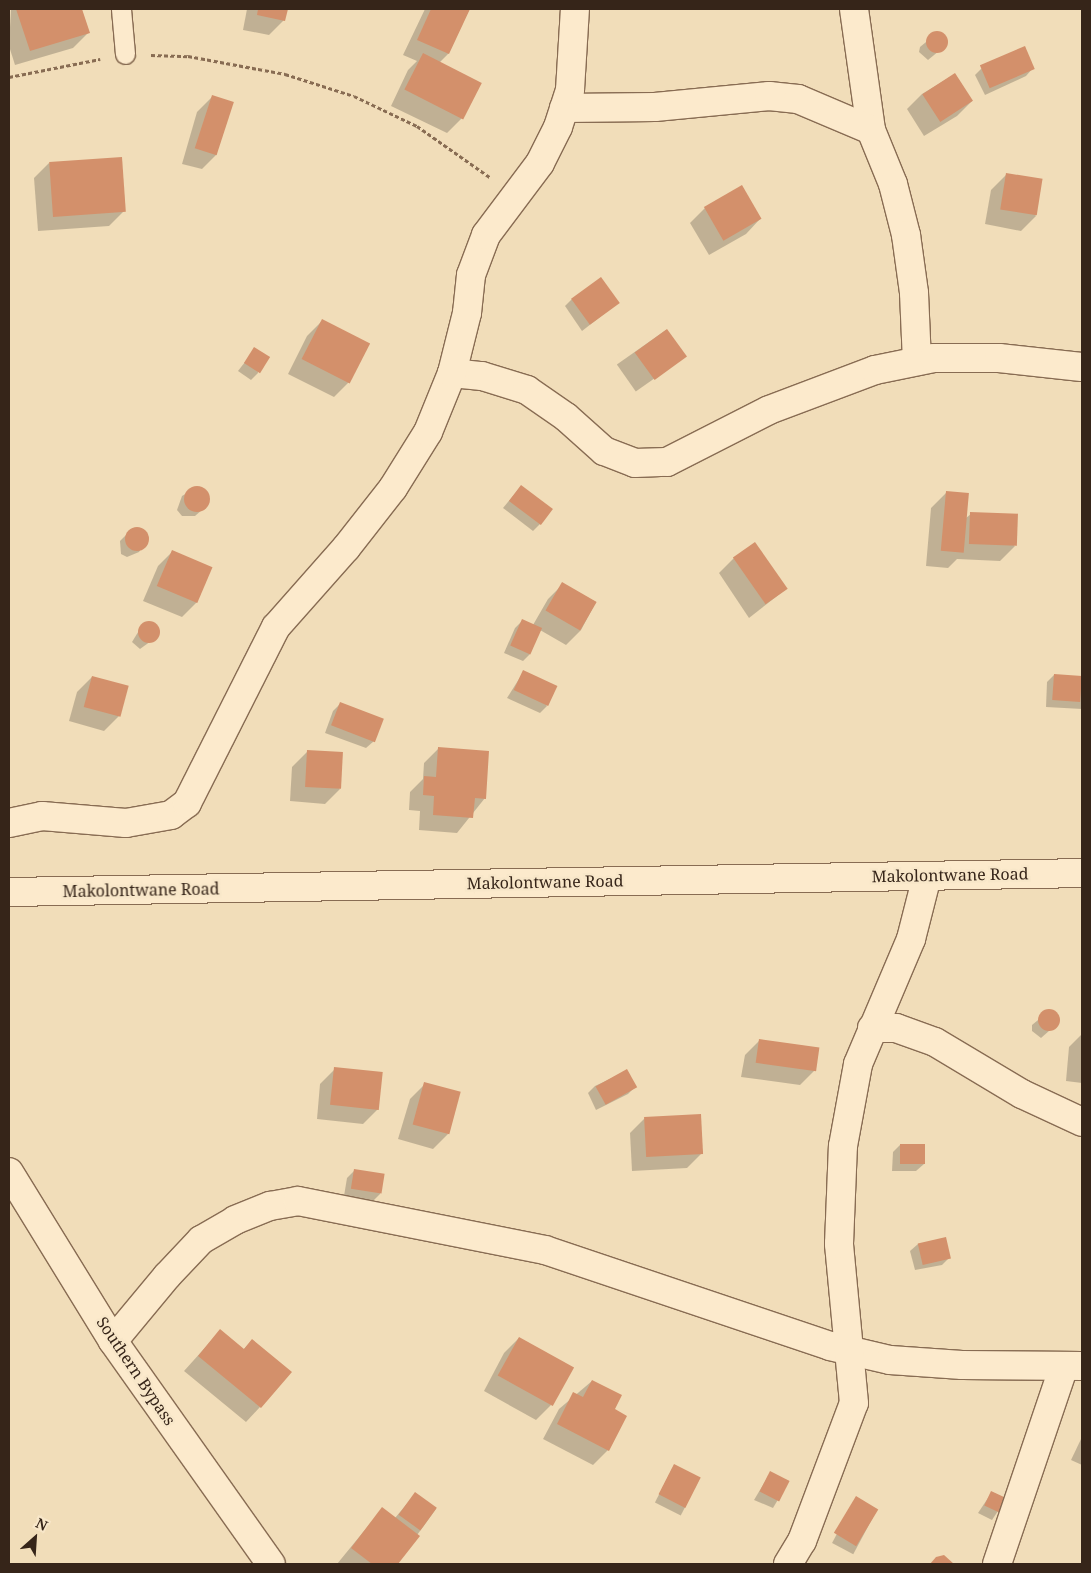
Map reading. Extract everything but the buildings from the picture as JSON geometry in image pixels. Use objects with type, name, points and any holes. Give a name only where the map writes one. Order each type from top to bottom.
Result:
[{"type":"street","points":[[9,823],[42,816],[126,823],[171,815],[187,803],[276,627],[346,548],[393,488],[428,432],[452,373],[467,313],[471,275],[486,235],[514,194],[540,163],[564,108],[570,90],[574,9]]},
{"type":"street","points":[[854,9],[870,130],[893,184],[906,235],[914,293],[917,361]]},
{"type":"street","points":[[564,108],[655,107],[769,96],[798,99],[870,130]]},
{"type":"street","points":[[452,373],[482,376],[527,390],[566,417],[604,451],[635,463],[667,462],[769,410],[875,370],[917,361],[999,358],[1082,367]]},
{"type":"street","name":"Makolontwane Road","points":[[9,892],[1082,873]]},
{"type":"street","points":[[788,1564],[802,1541],[854,1403],[847,1350],[839,1244],[843,1146],[858,1064],[911,939],[928,876]]},
{"type":"street","points":[[872,1028],[896,1028],[935,1042],[1022,1094],[1082,1122]]},
{"type":"street","name":"Southern Bypass","points":[[9,1172],[114,1341],[271,1564]]},
{"type":"street","points":[[114,1341],[166,1276],[201,1240],[235,1220],[270,1206],[298,1201],[545,1250],[847,1350],[917,1362],[1073,1366],[997,1564]]},
{"type":"lane","points":[[121,9],[125,54]]},
{"type":"path","points":[[9,77],[125,54],[207,59],[285,74],[354,96],[418,126],[514,194]]}]
